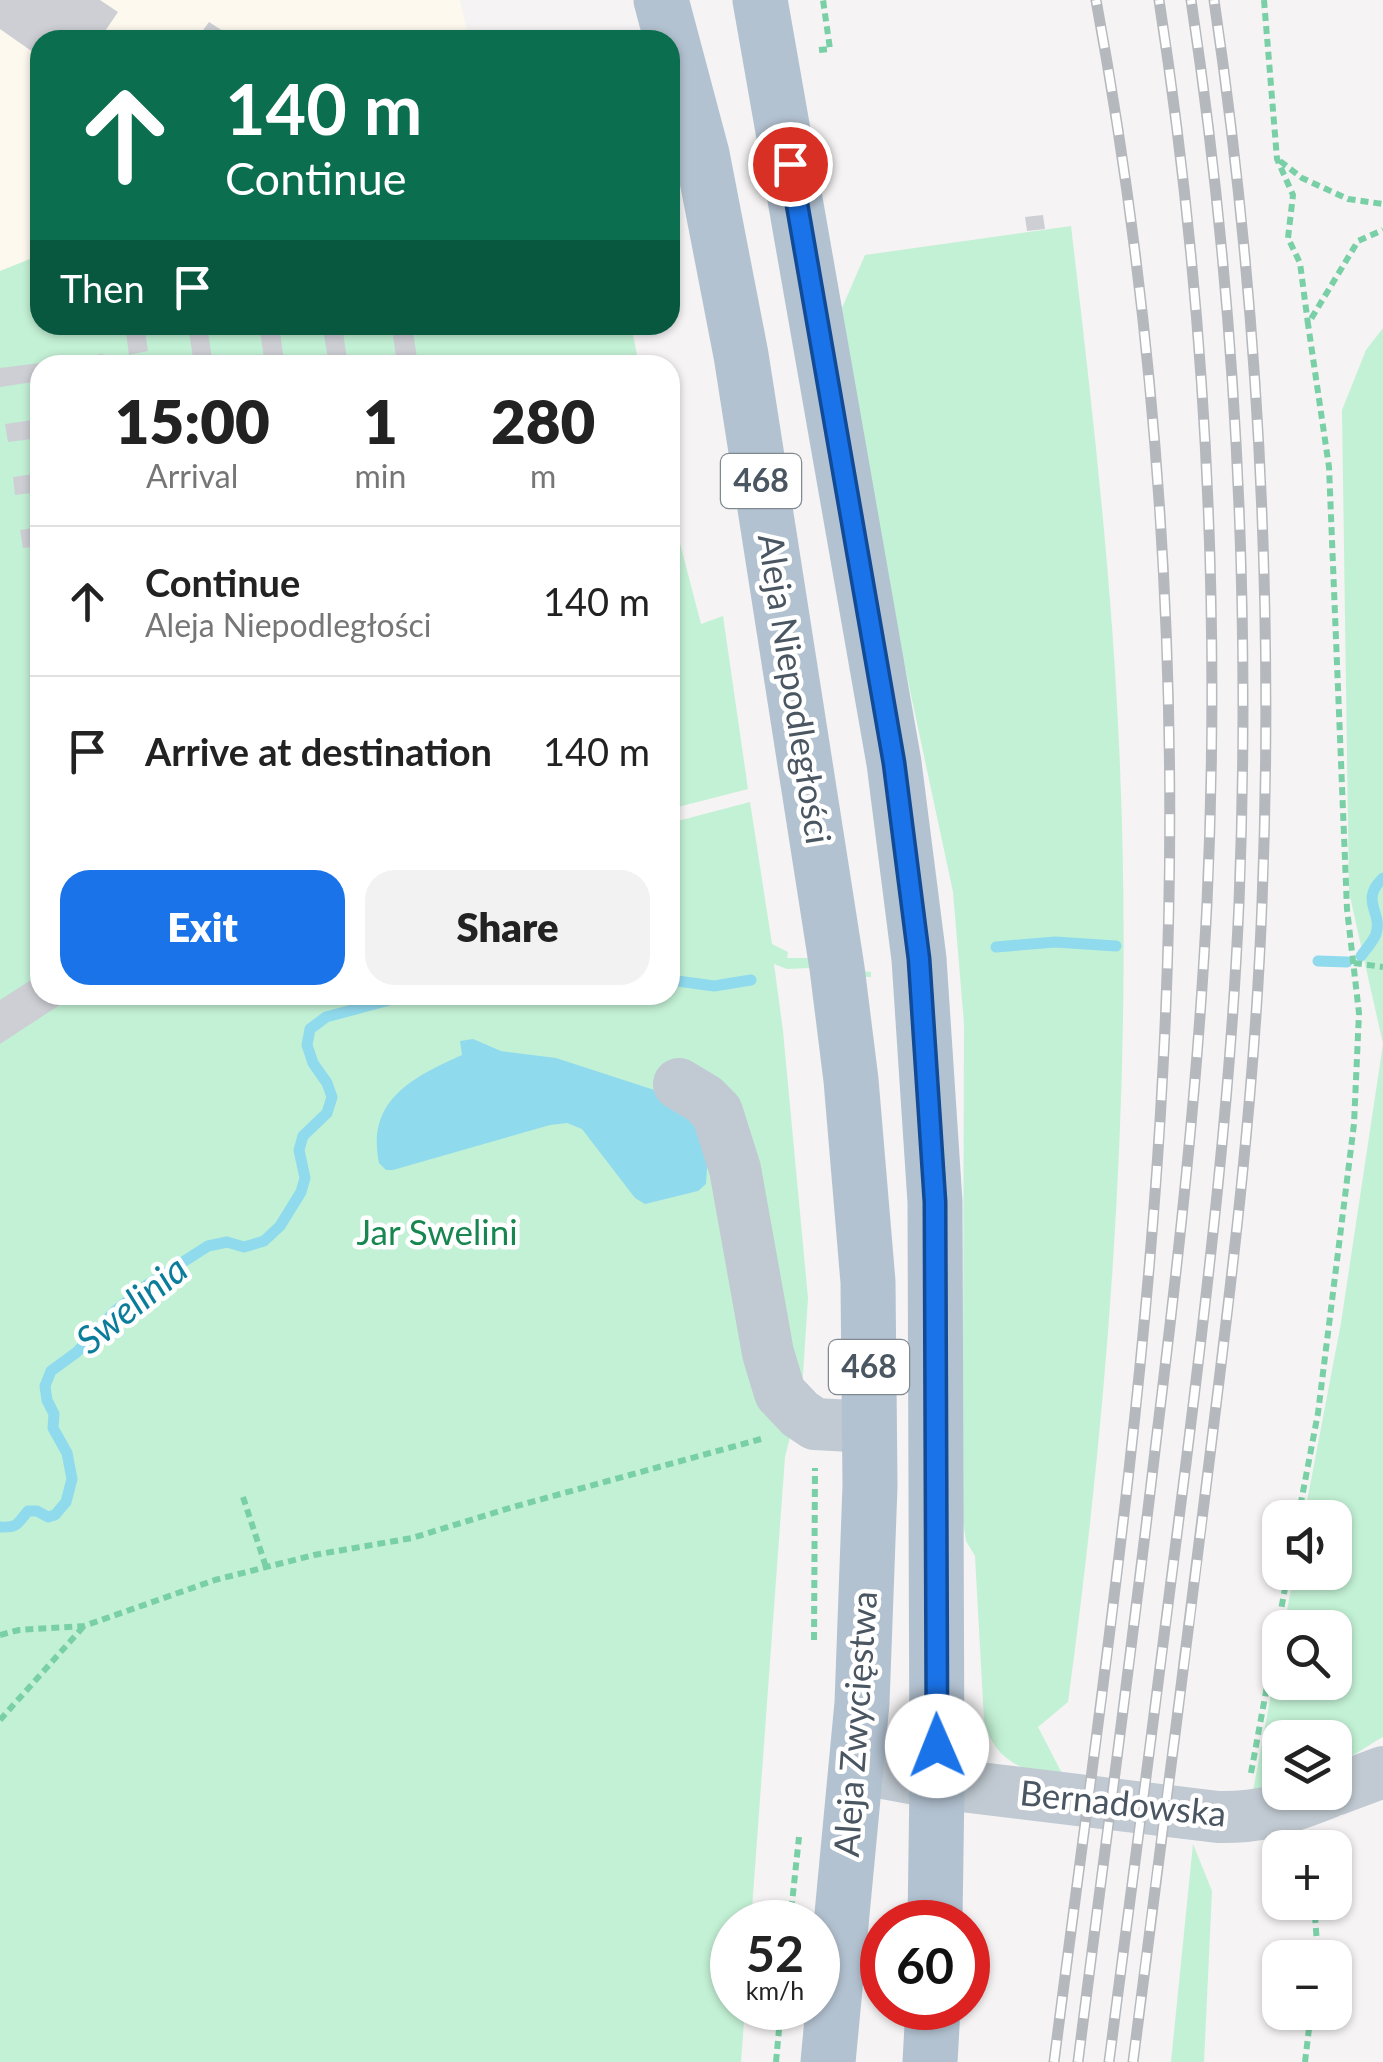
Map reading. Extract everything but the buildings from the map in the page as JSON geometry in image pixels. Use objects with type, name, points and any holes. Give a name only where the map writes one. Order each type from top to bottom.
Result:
[{"type":"main road","name":"Aleja Niepodległości","points":[[661,0],[669,30]]},
{"type":"main road","name":"Aleja Zwycięstwa","points":[[760,0],[894,763],[919,959],[935,1202],[935,1900]]},
{"type":"main road","name":"Aleja Niepodległości","points":[[680,71],[702,154],[741,355],[838,968]]},
{"type":"main road","name":"Aleja Zwycięstwa","points":[[828,2062],[864,1665],[870,1486],[868,1282],[852,1080],[838,968]]},
{"type":"main road","points":[[930,2062],[932,2030]]},
{"type":"street","points":[[679,1084],[717,1112],[736,1169],[768,1353],[780,1393],[815,1424],[870,1427]]},
{"type":"street","name":"Bernadowska","points":[[856,1768],[937,1783],[1187,1815],[1244,1818],[1281,1810]]},
{"type":"street","name":"Bernadowska","points":[[1352,1784],[1383,1772]]},
{"type":"path","points":[[819,50],[830,49],[823,0]]},
{"type":"path","points":[[1264,0],[1276,159],[1293,195],[1288,238],[1300,263],[1329,467],[1348,910],[1360,1013],[1354,1124],[1318,1413],[1301,1500]]},
{"type":"path","points":[[1276,159],[1302,178],[1348,199],[1383,204]]},
{"type":"path","points":[[1308,324],[1358,241],[1383,230]]},
{"type":"path","points":[[1354,963],[1383,967]]},
{"type":"path","points":[[0,1635],[84,1626],[215,1580],[314,1555],[412,1538],[815,1424],[814,1644]]},
{"type":"path","points":[[243,1497],[266,1568]]},
{"type":"path","points":[[1244,1818],[1285,1590]]},
{"type":"path","points":[[0,1720],[84,1626]]},
{"type":"path","points":[[776,2062],[780,2030]]},
{"type":"path","points":[[1305,2062],[1309,2030]]},
{"type":"shaded area","points":[[0,0],[460,0],[467,30],[30,30],[30,259],[0,271]]},
{"type":"green space","points":[[1071,226],[1112,631],[1120,767],[1123,1002],[1115,1236],[1083,1586],[1068,1702],[1038,1727],[1068,1785],[1005,1757],[989,1735],[984,1720],[975,1556],[966,1541],[960,1501],[964,1024],[953,892],[886,578],[842,308],[865,255]]},
{"type":"green space","name":"Jar Swelini","points":[[30,259],[30,335],[633,335],[637,355],[30,355],[30,1005],[680,1005],[680,820],[750,802],[772,944],[788,952],[787,958],[810,958],[830,967],[871,972],[871,977],[832,977],[809,968],[787,969],[774,964],[808,1298],[802,1389],[785,1457],[753,1900],[710,1900],[710,2030],[743,2030],[741,2062],[0,2062],[0,271]]},
{"type":"green space","points":[[1383,328],[1383,1044],[1349,892],[1342,410],[1366,350]]},
{"type":"green space","points":[[680,543],[701,624],[723,616],[748,789],[680,806]]},
{"type":"green space","points":[[1383,1044],[1383,1737],[1352,1756],[1352,1720],[1266,1720],[1270,1700],[1352,1700],[1352,1610],[1287,1610],[1291,1590],[1352,1590],[1352,1500],[1307,1500],[1341,1323]]},
{"type":"green space","points":[[1262,1743],[1262,1788],[1253,1791]]},
{"type":"green space","points":[[1193,1844],[1212,1891],[1204,2062],[1171,2062]]},
{"type":"water","points":[[473,1039],[501,1051],[556,1058],[685,1100],[708,1153],[706,1184],[698,1191],[645,1204],[635,1198],[582,1129],[567,1123],[386,1170],[379,1163],[377,1141],[387,1107],[411,1082],[462,1055],[460,1041]]},
{"type":"waterway","name":"Swelinia","points":[[1361,956],[1376,934],[1372,900],[1383,878]]},
{"type":"waterway","name":"Swelinia","points":[[996,947],[1055,942],[1116,946]]},
{"type":"waterway","name":"Swelinia","points":[[1318,961],[1347,962]]},
{"type":"waterway","name":"Swelinia","points":[[680,981],[714,986],[751,980]]},
{"type":"waterway","name":"Swelinia","points":[[0,1527],[17,1524],[28,1511],[48,1517],[55,1515],[66,1502],[72,1479],[67,1453],[53,1428],[54,1414],[47,1400],[45,1386],[51,1371],[77,1352],[114,1312],[147,1285],[208,1246],[227,1242],[244,1247],[264,1241],[280,1226],[305,1178],[299,1150],[303,1136],[327,1113],[332,1097],[307,1045],[310,1029],[326,1017],[371,1005]]},
{"type":"railway","points":[[1054,2062],[1145,1317],[1163,1068],[1168,934],[1167,666],[1151,398],[1137,265],[1096,0]]},
{"type":"railway","points":[[1078,2062],[1172,1308],[1193,1106],[1207,903],[1212,677],[1206,450],[1188,225],[1159,0]]},
{"type":"railway","points":[[1109,2062],[1211,1254],[1231,1044],[1239,903],[1243,677],[1236,451],[1219,225],[1191,0]]},
{"type":"railway","points":[[1133,2062],[1234,1254],[1254,1044],[1262,903],[1266,677],[1259,450],[1242,225],[1214,0]]},
{"type":"route","points":[[790,164],[894,763],[919,959],[935,1202],[937,1746]]}]
